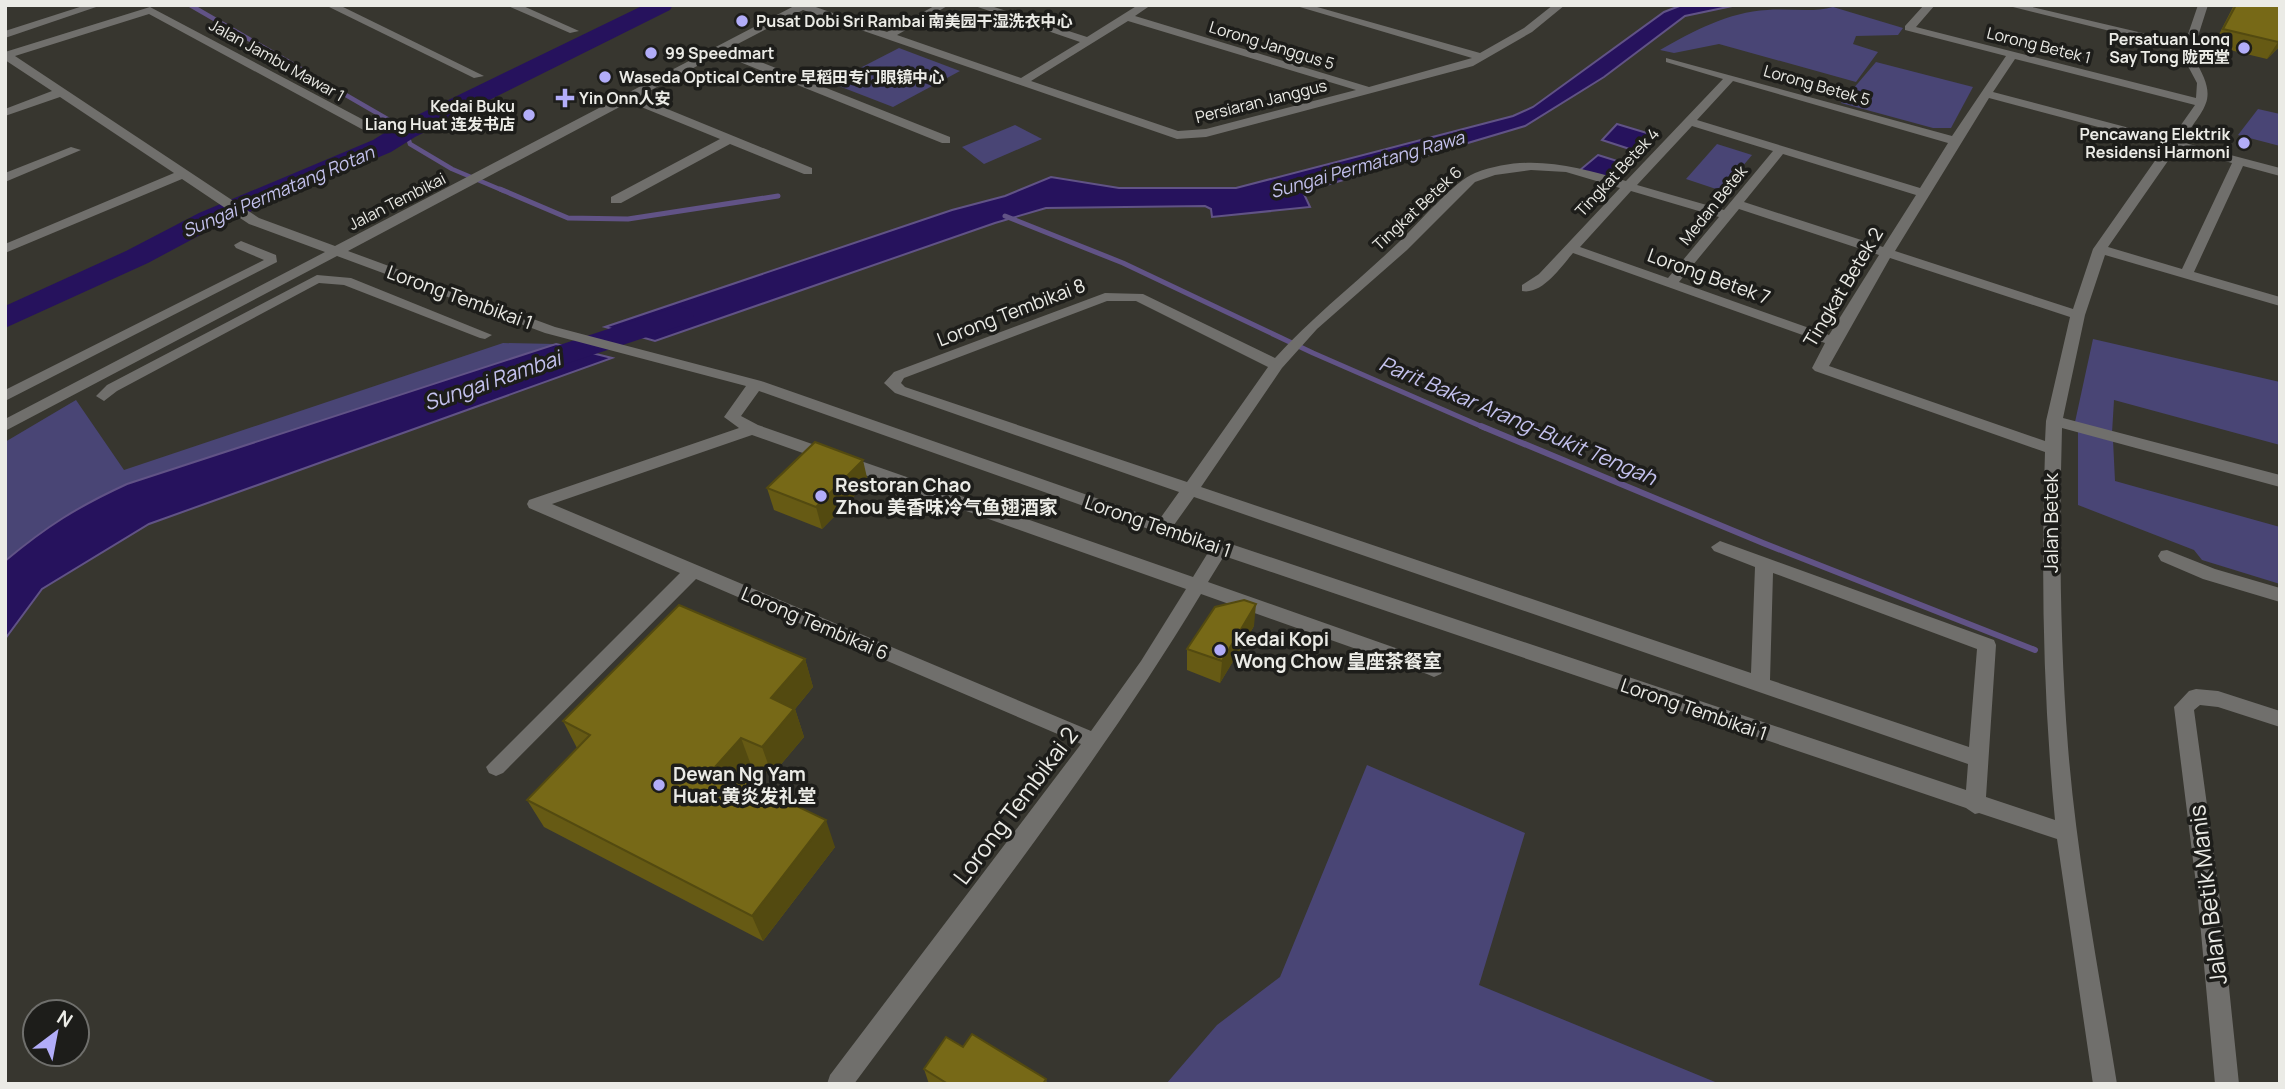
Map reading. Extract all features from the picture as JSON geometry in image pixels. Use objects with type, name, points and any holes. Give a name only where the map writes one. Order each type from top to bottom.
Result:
[{"type":"street","points":[[5,24],[61,5]]},
{"type":"street","points":[[5,35],[96,5]]},
{"type":"street","points":[[6,53],[122,5]]},
{"type":"street","points":[[330,5],[478,76]]},
{"type":"street","points":[[511,5],[574,32]]},
{"type":"street","points":[[888,35],[944,5]]},
{"type":"street","points":[[977,5],[1089,41]]},
{"type":"street","points":[[1022,82],[1146,5]]},
{"type":"street","points":[[1298,5],[1481,57]]},
{"type":"street","name":"Persiaran Janggus","points":[[803,6],[1177,135],[1206,134],[1469,64],[1528,30],[1560,5]]},
{"type":"street","name":"Lorong Betek 1","points":[[1930,5],[1909,27],[2202,103]]},
{"type":"street","points":[[2010,5],[2187,47]]},
{"type":"street","points":[[2202,103],[2203,83],[2189,63],[2187,47],[2203,5]]},
{"type":"street","name":"Jalan Tembikai","points":[[5,426],[76,386],[487,174],[627,97],[803,6]]},
{"type":"street","name":"Jalan Jambu Mawar 1","points":[[6,53],[150,10],[373,130]]},
{"type":"street","name":"Lorong Janggus 5","points":[[1126,17],[1369,91]]},
{"type":"street","points":[[718,49],[946,140]]},
{"type":"street","name":"Lorong Tembikai 1","points":[[6,53],[254,220],[550,330],[756,384],[1220,548],[2067,834]]},
{"type":"street","name":"Tingkat Betek 2","points":[[2012,55],[1955,141],[1833,341],[1820,368],[2052,449]]},
{"type":"street","name":"Lorong Betek 5","points":[[1670,60],[1955,141]]},
{"type":"street","name":"Tingkat Betek 4","points":[[1527,288],[1544,277],[1731,77]]},
{"type":"street","points":[[5,113],[61,92]]},
{"type":"street","points":[[1987,94],[2280,172]]},
{"type":"street","points":[[627,97],[808,171]]},
{"type":"street","name":"Jalan Betek","points":[[2105,1084],[2067,834],[2058,748],[2052,622],[2054,421],[2078,315],[2100,249],[2202,103]]},
{"type":"street","name":"Medan Betek","points":[[1688,121],[1924,193]]},
{"type":"street","points":[[617,200],[730,139]]},
{"type":"street","name":"Medan Betek","points":[[1671,283],[1781,149]]},
{"type":"street","points":[[5,178],[75,150]]},
{"type":"street","points":[[2185,276],[2239,162]]},
{"type":"street","name":"Tingkat Betek 6","points":[[1163,528],[1277,365],[1312,326],[1402,247],[1471,179],[1484,173],[1544,166],[1567,168],[1887,253],[2078,315]]},
{"type":"street","points":[[5,249],[182,174]]},
{"type":"street","points":[[5,396],[270,262],[271,258],[241,245]]},
{"type":"street","name":"Lorong Betek 7","points":[[1571,248],[1833,341]]},
{"type":"street","points":[[2100,249],[2280,302]]},
{"type":"street","points":[[104,396],[146,370],[250,314],[322,279],[346,281],[485,335]]},
{"type":"street","points":[[391,299],[420,282]]},
{"type":"street","name":"Lorong Tembikai 8","points":[[1190,490],[900,390],[892,383],[899,375],[1104,297],[1138,297],[1277,365]]},
{"type":"street","points":[[237,304],[250,314]]},
{"type":"street","points":[[130,359],[146,370]]},
{"type":"street","points":[[49,373],[76,386]]},
{"type":"street","points":[[756,384],[732,416],[752,429],[1434,669]]},
{"type":"street","points":[[2054,421],[2280,481]]},
{"type":"street","name":"Lorong Tembikai 6","points":[[752,429],[535,504],[1095,741]]},
{"type":"street","points":[[1190,490],[1979,759]]},
{"type":"street","points":[[1720,547],[1987,645],[1975,805]]},
{"type":"street","name":"Lorong Tembikai 2","points":[[839,1084],[1095,741],[1148,666],[1220,548]]},
{"type":"street","points":[[2168,555],[2209,574],[2280,595]]},
{"type":"street","points":[[1760,685],[1764,563]]},
{"type":"street","points":[[495,767],[692,571]]},
{"type":"street","name":"Jalan Betik Manis","points":[[2227,1084],[2209,900],[2184,707],[2196,698],[2218,699],[2280,719]]},
{"type":"shaded area","points":[[1833,7],[1903,28],[1898,35],[1856,36],[1853,44],[1878,52],[1856,82],[1719,44],[1674,53],[1660,50],[1698,30],[1739,14]]},
{"type":"shaded area","points":[[899,48],[960,71],[893,107],[831,83]]},
{"type":"shaded area","points":[[1876,62],[1973,87],[1951,128],[1933,128],[1841,103]]},
{"type":"shaded area","points":[[2258,109],[2280,114],[2280,146],[2238,135]]},
{"type":"shaded area","points":[[1015,125],[1042,139],[984,164],[962,147]]},
{"type":"shaded area","points":[[1717,144],[1752,155],[1722,191],[1686,179]]},
{"type":"shaded area","points":[[2093,339],[2280,382],[2280,445],[2114,400],[2112,433],[2075,422]]},
{"type":"shaded area","points":[[503,343],[556,344],[127,484],[63,518],[5,561],[5,442],[76,400],[124,470]]},
{"type":"shaded area","points":[[2078,431],[2113,440],[2115,481],[2280,527],[2280,584],[2202,560],[2194,550],[2078,505]]},
{"type":"shaded area","points":[[1367,765],[1525,833],[1479,985],[1720,1084],[1166,1084],[1217,1025],[1280,977]]},
{"type":"water","name":"Sungai Permatang Rawa","points":[[1682,5],[1737,5],[1685,16],[1604,77],[1525,126],[1303,192],[1310,207],[1212,217],[1211,209],[1205,206],[1046,208],[995,223],[655,341],[605,327],[952,210],[1005,196],[1051,177],[1119,188],[1236,188],[1513,116],[1533,107],[1664,12]]},
{"type":"water","points":[[1617,124],[1657,136],[1642,153],[1602,140]]},
{"type":"water","points":[[1598,155],[1630,165],[1621,177],[1607,179],[1580,170]]},
{"type":"water","points":[[556,344],[612,358],[149,524],[42,589],[5,639],[5,561],[49,527],[93,501],[127,484]]},
{"type":"building","points":[[2236,5],[2280,5],[2280,40],[2278,42],[2223,29]]},
{"type":"building","points":[[815,442],[863,460],[816,507],[767,488]]},
{"type":"building","points":[[1244,600],[1256,604],[1222,661],[1187,649],[1215,607]]},
{"type":"building","name":"Dewan Ng Yam Huat 黄炎发礼堂","points":[[679,605],[805,659],[771,698],[794,709],[762,747],[741,738],[715,767],[826,820],[752,916],[527,800],[590,735],[563,721]]},
{"type":"building","points":[[972,1034],[1046,1079],[1043,1084],[948,1084],[924,1069],[946,1037],[963,1047]]},
{"type":"waterway","points":[[190,5],[396,124],[406,131],[410,144],[452,169],[504,191]]},
{"type":"waterway","name":"Sungai Permatang Rotan","points":[[5,318],[137,257],[209,219],[382,146],[406,131],[662,5]]},
{"type":"waterway","points":[[500,189],[568,218],[628,219],[778,196]]},
{"type":"waterway","name":"Parit Bakar Arang-Bukit Tengah","points":[[1005,216],[1123,263],[1313,353],[1485,428]]},
{"type":"waterway","name":"Sungai Rambai","points":[[529,366],[678,316]]},
{"type":"waterway","name":"Parit Bakar Arang-Bukit Tengah","points":[[1481,426],[1763,543],[2035,650]]},
{"type":"place","name":"Pusat Dobi Sri Rambai 南美园干湿洗衣中心","points":[[742,21]]},
{"type":"place","name":"Persatuan Long Say Tong 陇西堂","points":[[2244,48]]},
{"type":"place","name":"99 Speedmart","points":[[651,53]]},
{"type":"place","name":"Waseda Optical Centre 早稻田专门眼镜中心","points":[[605,77]]},
{"type":"place","name":"Yin Onn人安","points":[[565,98]]},
{"type":"place","name":"Kedai Buku Liang Huat 连发书店","points":[[529,115]]},
{"type":"place","name":"Pencawang Elektrik Residensi Harmoni","points":[[2244,143]]},
{"type":"place","name":"Restoran Chao Zhou 美香味冷气鱼翅酒家","points":[[821,496]]},
{"type":"place","name":"Kedai Kopi Wong Chow 皇座茶餐室","points":[[1220,650]]},
{"type":"place","name":"Dewan Ng Yam Huat 黄炎发礼堂","points":[[659,785]]}]
